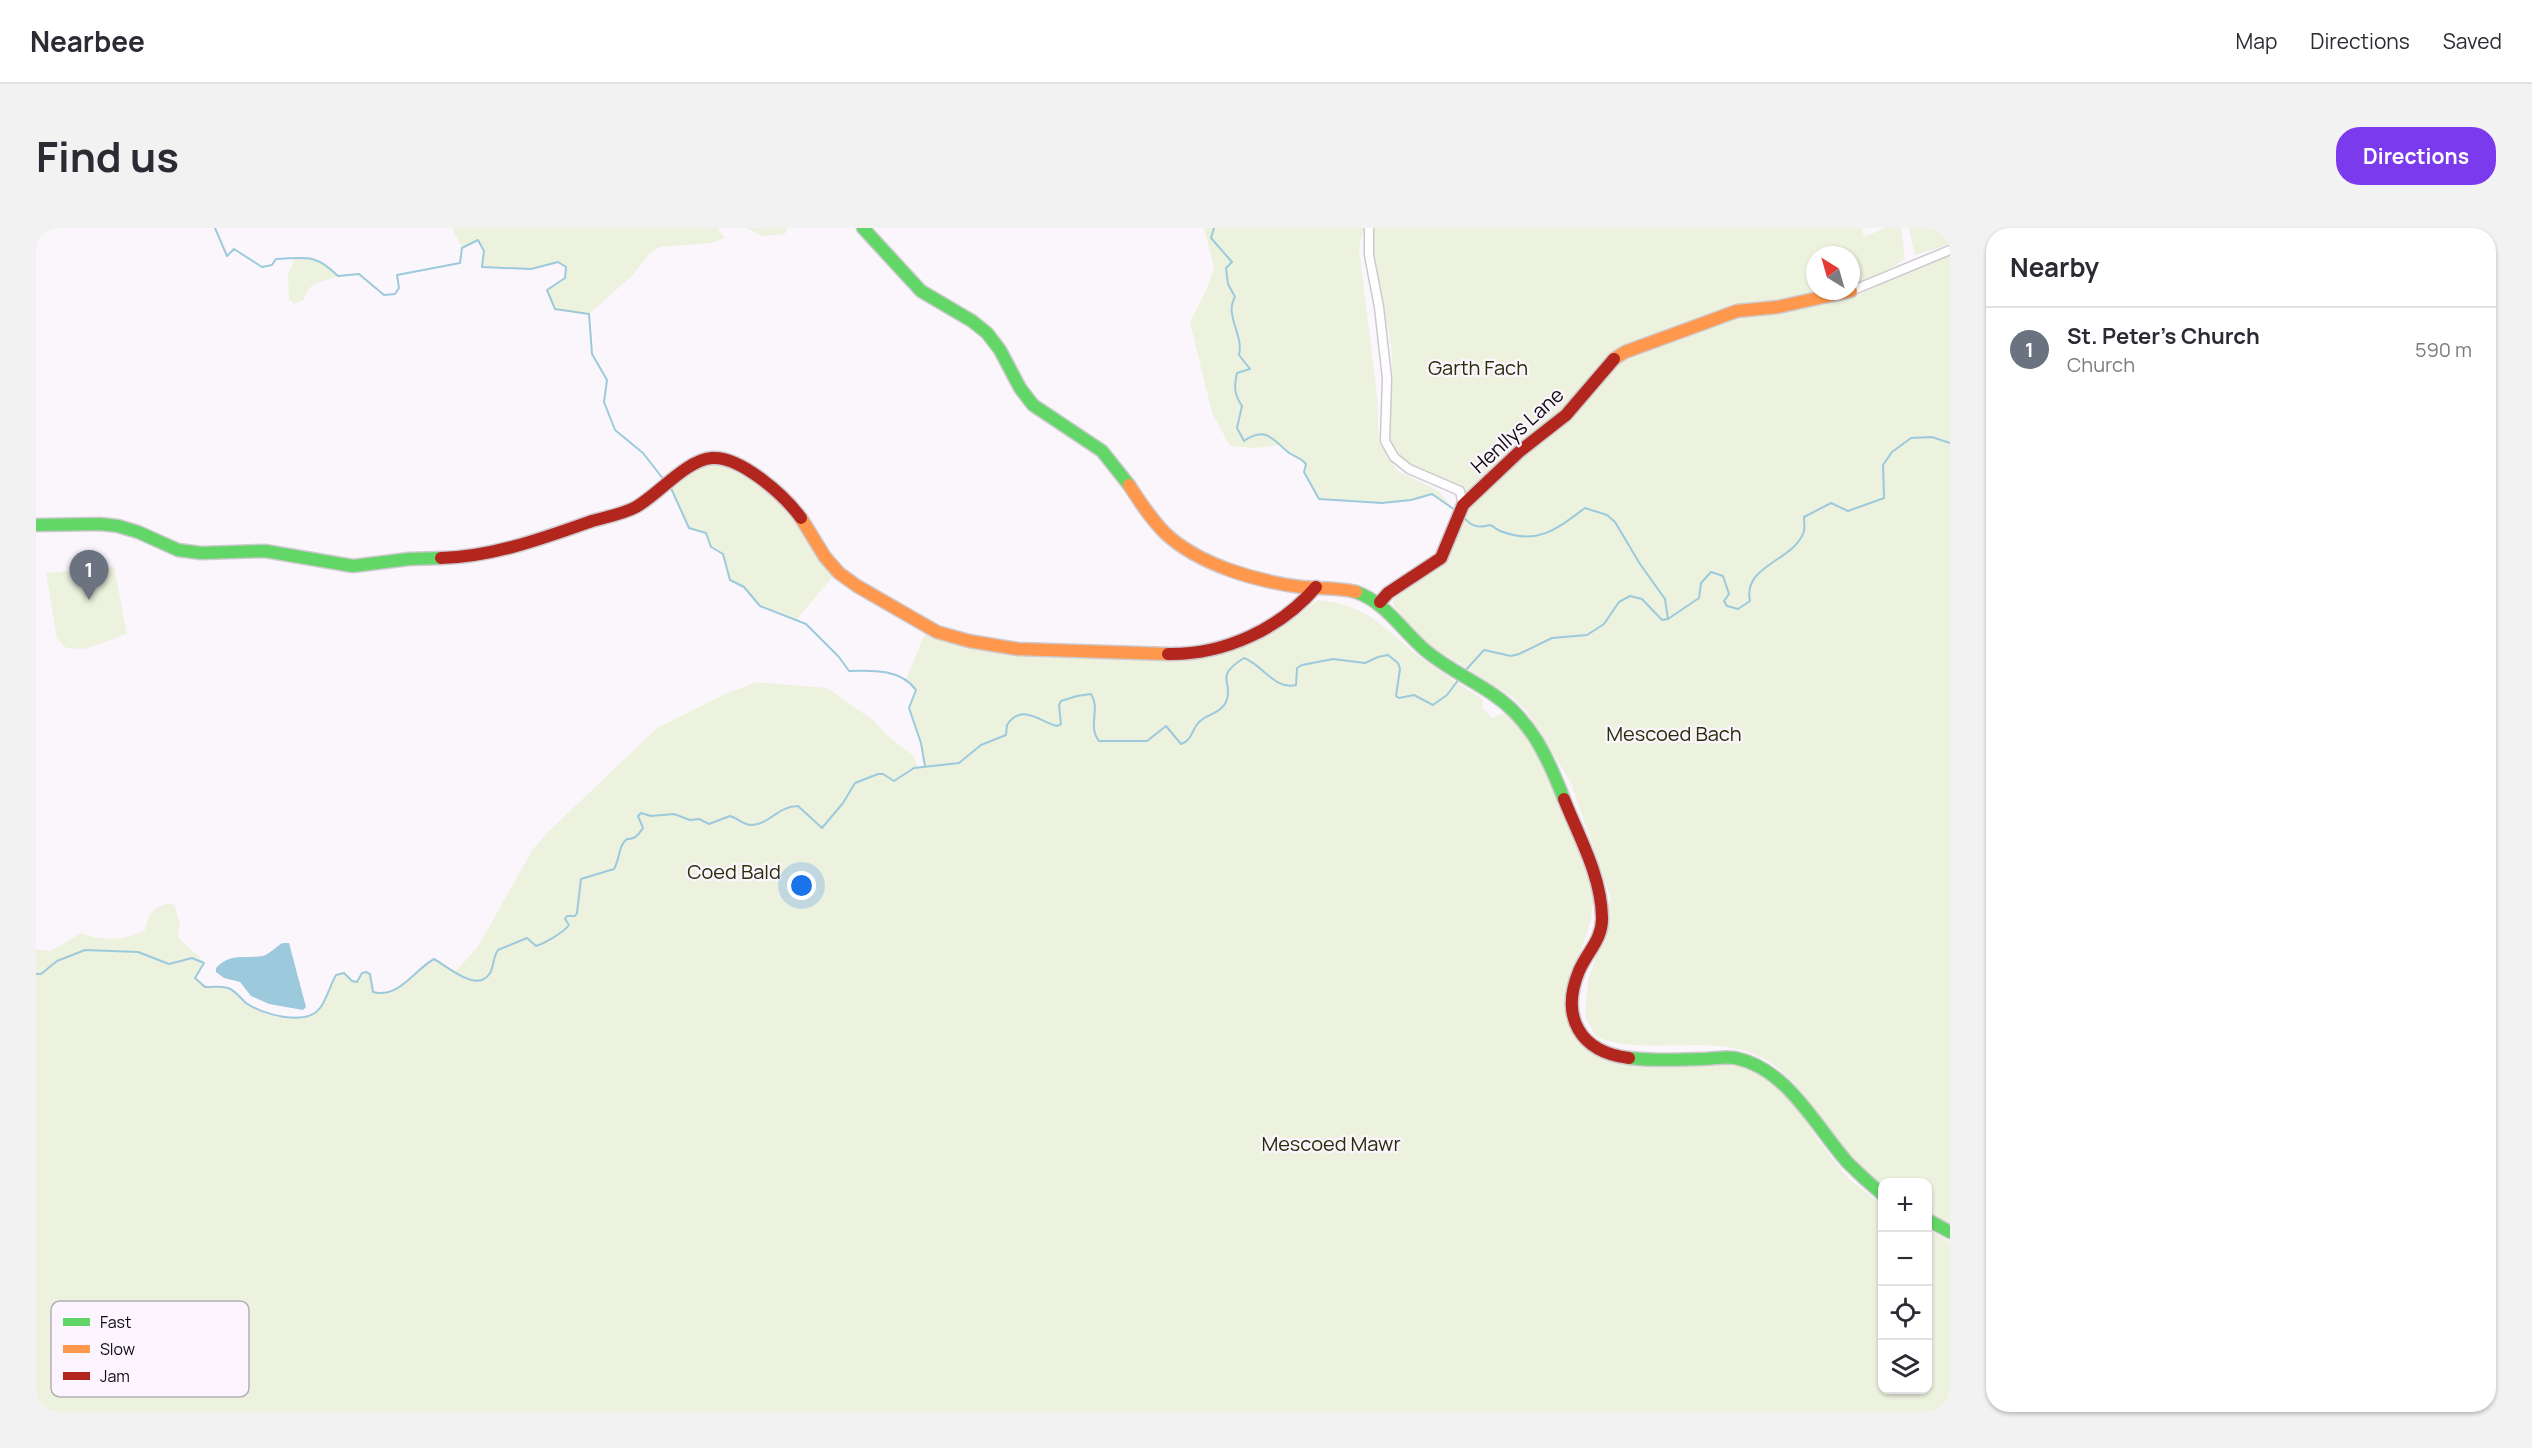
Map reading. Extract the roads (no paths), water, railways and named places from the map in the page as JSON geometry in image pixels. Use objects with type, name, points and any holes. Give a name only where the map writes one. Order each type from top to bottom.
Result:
[{"type":"street","points":[[863,228],[884,247],[917,287],[975,323],[989,335],[1024,396],[1037,409],[1095,445],[1108,457],[1149,517],[1170,537],[1208,559],[1232,569],[1299,587],[1344,588],[1362,593],[1380,602],[1416,643],[1521,717],[1552,771],[1598,886],[1602,924],[1597,940],[1579,973],[1573,997],[1573,1020],[1584,1040],[1602,1052],[1625,1057],[1671,1060],[1737,1058],[1764,1070],[1803,1105],[1849,1162],[1871,1187],[1878,1191]]},
{"type":"street","points":[[1369,228],[1369,255],[1379,307],[1387,378],[1385,441],[1394,457],[1409,469],[1460,492],[1464,505]]},
{"type":"street","name":"Henllys Lane","points":[[1860,287],[1950,250]]},
{"type":"street","name":"Henllys Lane","points":[[1380,602],[1388,593],[1441,558],[1464,505],[1520,451],[1566,415],[1611,361],[1625,352],[1737,311],[1778,307],[1810,300]]},
{"type":"street","points":[[36,525],[118,526],[138,532],[178,550],[201,553],[265,551],[353,566],[409,559],[464,556],[537,540],[634,507],[657,494],[697,462],[706,458],[718,458],[734,463],[786,500],[802,520],[825,558],[849,581],[885,601],[910,620],[945,635],[972,641],[1069,651],[1190,653],[1253,634],[1272,625],[1305,602],[1316,587]]},
{"type":"street","points":[[1932,1222],[1950,1232]]},
{"type":"water","points":[[283,943],[289,943],[306,1007],[303,1010],[269,1004],[251,996],[240,982],[224,978],[216,972],[216,968],[227,960],[263,956]]},
{"type":"waterway","points":[[215,228],[227,256],[234,249],[262,267],[272,265],[276,259],[316,260],[338,276],[359,274],[384,295],[395,294],[399,288],[397,275],[460,263],[462,248],[478,240],[484,251],[482,267],[531,269],[558,262],[566,267],[565,278],[547,290],[555,309],[589,314],[592,354],[607,380],[604,402],[615,430],[643,453],[664,480]]},
{"type":"waterway","points":[[1214,228],[1211,238],[1232,262],[1226,268],[1228,284],[1235,297],[1232,311],[1239,340],[1239,355],[1250,369],[1237,373],[1235,382],[1237,398],[1242,406],[1237,428],[1244,441],[1258,435],[1268,436],[1302,460],[1306,464],[1304,472],[1319,499],[1382,503],[1411,500],[1432,494],[1455,510]]},
{"type":"waterway","points":[[1464,672],[1484,650],[1511,656],[1552,638],[1587,635],[1604,624],[1619,602],[1630,596],[1642,599],[1662,620],[1668,619],[1699,598],[1701,583],[1711,572],[1723,576],[1729,594],[1724,601],[1727,606],[1738,609],[1750,601],[1750,589],[1754,579],[1761,571],[1791,550],[1799,541],[1804,530],[1804,517],[1831,503],[1848,511],[1884,498],[1883,465],[1892,452],[1911,438],[1932,437],[1950,443]]},
{"type":"waterway","points":[[670,486],[689,528],[706,533],[711,547],[723,554],[730,580],[744,587],[760,606],[806,624],[839,657],[849,671],[886,672],[910,683],[916,690],[909,708],[921,743],[925,766]]},
{"type":"waterway","points":[[1464,517],[1476,526],[1490,525],[1516,536],[1527,537],[1557,528],[1585,508],[1607,515],[1615,522],[1640,564],[1665,599],[1668,619]]},
{"type":"waterway","points":[[36,974],[41,974],[57,961],[85,950],[138,952],[169,964],[192,958],[204,963],[195,978],[205,987],[228,988],[246,1003],[262,1011],[283,1017],[305,1017],[320,1008],[336,975],[344,973],[352,981],[357,982],[362,973],[366,972],[370,974],[373,992],[382,993],[398,988],[434,959],[454,972],[470,980],[478,981],[490,973],[498,950],[527,938],[536,946],[554,937],[569,925],[565,919],[567,916],[575,916],[577,913],[581,879],[614,869],[624,842],[636,836],[643,828],[638,816],[641,813],[651,816],[674,814],[690,820],[699,819],[709,824],[730,816],[752,825],[764,822],[785,809],[798,806],[822,828],[843,803],[855,783],[878,774],[883,774],[894,781],[914,768],[959,763],[981,745],[1006,735],[1007,725],[1018,715],[1031,715],[1057,726],[1061,724],[1059,705],[1061,701],[1091,694],[1095,706],[1094,729],[1099,741],[1147,741],[1166,726],[1181,744],[1188,740],[1199,722],[1224,706],[1228,695],[1226,680],[1229,670],[1244,658],[1281,684],[1288,686],[1296,685],[1297,668],[1302,665],[1333,659],[1365,663],[1388,655],[1398,663],[1400,669],[1396,696],[1399,698],[1414,695],[1433,705],[1447,695],[1459,679]]},
{"type":"place","name":"St. Peter's Church","points":[[89,600]]},
{"type":"park label","name":"Garth Fach","points":[[1478,367]]},
{"type":"park label","name":"Mescoed Bach","points":[[1674,733]]},
{"type":"park label","name":"Coed Bald","points":[[734,871]]},
{"type":"park label","name":"Mescoed Mawr","points":[[1331,1143]]}]
